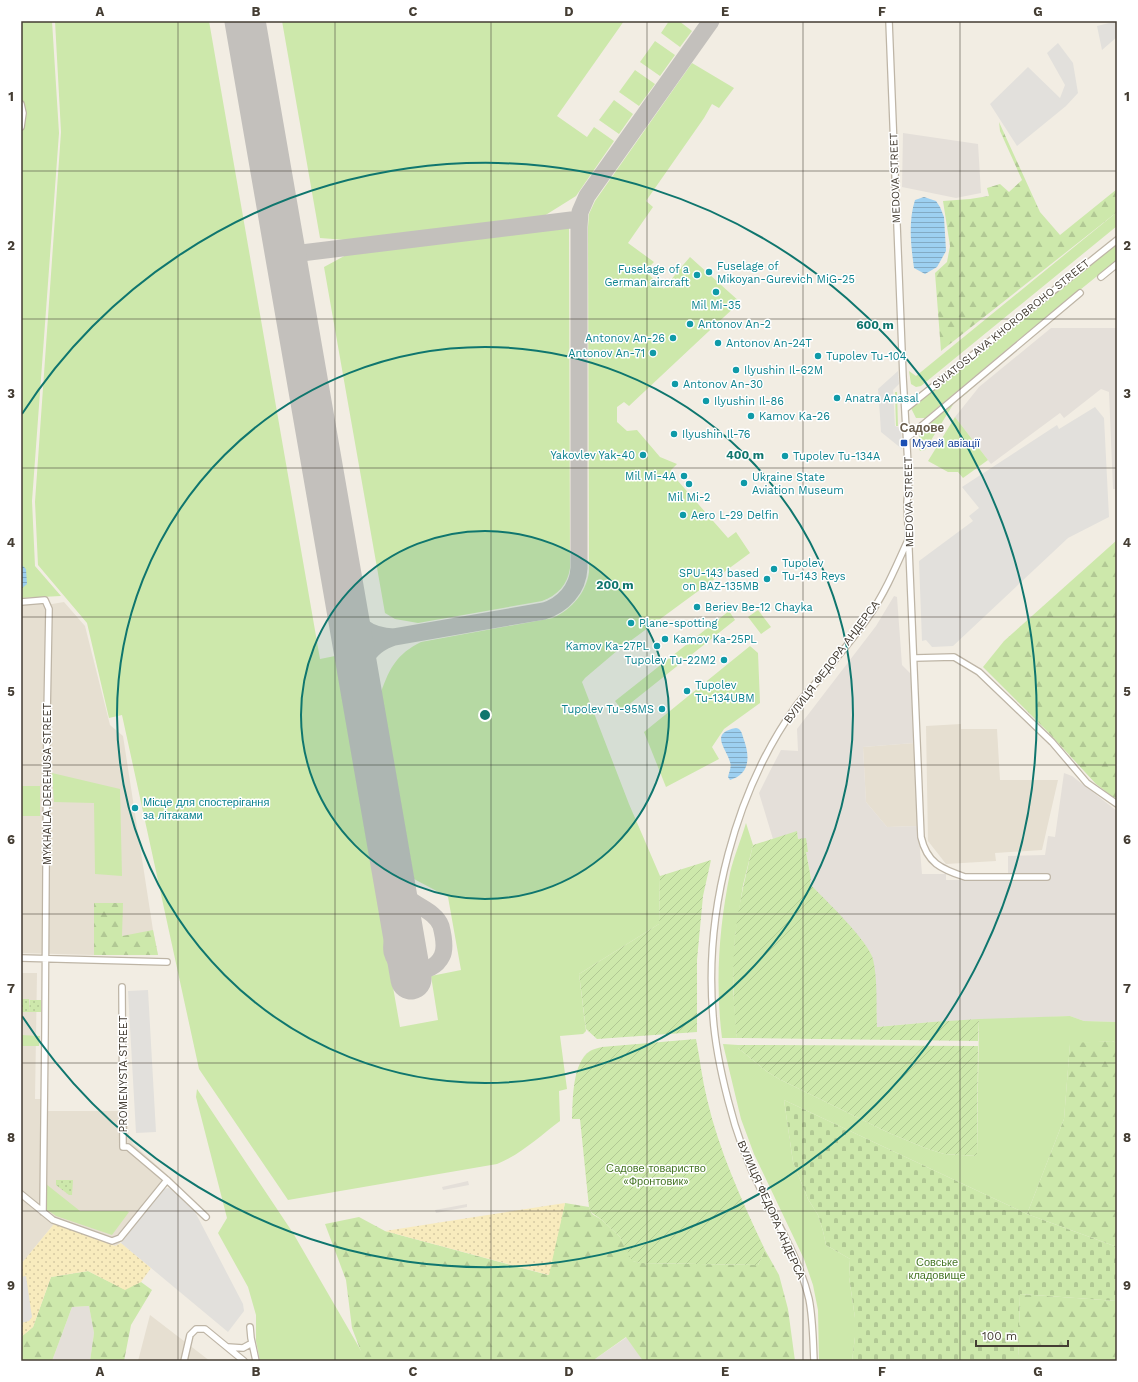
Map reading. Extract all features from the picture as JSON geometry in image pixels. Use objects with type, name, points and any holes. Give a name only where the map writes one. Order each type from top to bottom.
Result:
[{"type":"street","name":"MEDOVA STREET","points":[[889,21],[903,378],[909,482],[907,502],[921,837],[927,854],[935,863],[955,874],[965,877],[1047,877]]},
{"type":"street","points":[[21,104],[23,113],[21,127]]},
{"type":"street","name":"SVIATOSLAVA KHOROBROHO STREET","points":[[905,409],[1117,240]]},
{"type":"street","name":"SVIATOSLAVA KHOROBROHO STREET","points":[[1101,277],[1117,264]]},
{"type":"street","name":"SVIATOSLAVA KHOROBROHO STREET","points":[[907,438],[1080,293]]},
{"type":"street","name":"ВУЛИЦЯ ФЕДОРА АНДЕРСА","points":[[814,1361],[812,1319],[809,1298],[800,1269],[743,1149],[726,1092],[715,1041],[712,1014],[712,979],[717,914],[723,874],[732,842],[744,804],[758,771],[774,740],[797,705],[839,656],[881,598],[909,538]]},
{"type":"street","name":"MYKHAILA DEREHUSA STREET","points":[[21,602],[45,600],[49,609],[43,1212]]},
{"type":"street","points":[[914,658],[954,657],[979,672],[1052,742],[1087,783],[1117,804]]},
{"type":"street","points":[[21,958],[167,962]]},
{"type":"street","name":"PROMENYSTA STREET","points":[[122,987],[123,1147],[128,1147],[167,1180],[206,1217]]},
{"type":"street","points":[[21,1194],[53,1220],[112,1241],[120,1238],[167,1180]]},
{"type":"street","points":[[250,1327],[256,1361]]},
{"type":"street","points":[[184,1361],[190,1335],[196,1329],[205,1329],[244,1361]]},
{"type":"street","points":[[228,1347],[243,1348],[252,1343]]},
{"type":"shaded area","points":[[1117,21],[1117,37],[1102,50],[1097,26]]},
{"type":"shaded area","points":[[1058,43],[1073,63],[1078,93],[1066,106],[1017,146],[990,104],[1028,67],[1060,98],[1065,85],[1047,53]]},
{"type":"shaded area","points":[[903,133],[978,144],[981,193],[956,198],[902,187]]},
{"type":"shaded area","points":[[1051,328],[1117,328],[1117,513],[1115,489],[1113,489],[1109,392],[1101,389],[1064,418],[1060,413],[991,464],[955,417],[979,387]]},
{"type":"shaded area","points":[[898,371],[899,384],[893,390],[895,426],[901,428],[902,449],[881,432],[878,389]]},
{"type":"shaded area","points":[[1095,407],[1104,418],[1109,517],[1068,538],[953,646],[932,647],[926,640],[922,641],[919,561],[973,521],[969,516],[979,508],[962,487],[1057,425],[1059,429]]},
{"type":"shaded area","points":[[894,596],[897,597],[902,665],[911,674],[914,743],[863,747],[866,802],[887,827],[918,826],[922,874],[946,874],[946,880],[1008,880],[1008,856],[1045,855],[1048,836],[1055,837],[1064,773],[1072,776],[1117,811],[1117,1022],[1084,1021],[1070,1016],[932,1022],[877,1027],[875,978],[871,954],[862,940],[810,884],[811,877],[806,852],[798,839],[797,832],[773,839],[759,793],[781,750],[798,751],[797,729],[876,626]]},
{"type":"shaded area","points":[[36,600],[52,604],[64,602],[85,626],[110,725],[123,736],[158,955],[21,953],[21,602]]},
{"type":"shaded area","points":[[961,724],[961,729],[997,729],[1000,780],[1058,780],[1042,850],[995,853],[996,861],[946,864],[928,841],[926,726]]},
{"type":"shaded area","points":[[914,743],[918,826],[887,827],[866,802],[863,747]]},
{"type":"shaded area","points":[[21,973],[37,973],[35,1099],[46,1099],[47,1111],[126,1111],[129,1136],[133,1144],[173,1180],[163,1189],[119,1244],[115,1246],[54,1224],[21,1264]]},
{"type":"shaded area","points":[[148,990],[156,1132],[136,1133],[128,991]]},
{"type":"shaded area","points":[[468,1181],[469,1185],[443,1190],[442,1187]]},
{"type":"shaded area","points":[[163,1189],[172,1189],[193,1208],[243,1304],[244,1311],[228,1332],[121,1243]]},
{"type":"shaded area","points":[[467,1204],[467,1207],[436,1213],[435,1210]]},
{"type":"shaded area","points":[[26,1276],[32,1317],[29,1321],[21,1323],[21,1277]]},
{"type":"shaded area","points":[[89,1306],[94,1333],[90,1361],[52,1361],[72,1307]]},
{"type":"shaded area","points":[[150,1315],[210,1361],[138,1361]]},
{"type":"shaded area","points":[[627,1337],[643,1361],[596,1361],[595,1359]]},
{"type":"green space","points":[[21,21],[52,21],[59,133],[32,501],[35,566],[61,596],[21,598],[21,138],[26,114],[24,104],[21,102]]},
{"type":"green space","points":[[55,21],[209,21],[320,659],[335,656],[400,1027],[438,1020],[431,976],[461,970],[448,897],[414,879],[381,692],[395,662],[406,651],[421,642],[553,618],[572,605],[585,587],[589,572],[589,214],[595,201],[692,63],[734,88],[719,108],[712,104],[704,118],[646,201],[653,207],[628,243],[654,262],[645,271],[664,289],[690,257],[740,302],[629,406],[624,402],[617,407],[617,422],[627,431],[637,430],[660,457],[677,464],[671,470],[671,473],[728,538],[736,532],[750,553],[618,650],[582,682],[629,804],[660,876],[659,924],[579,974],[586,1031],[583,1034],[560,1036],[567,1089],[559,1091],[560,1121],[514,1156],[497,1164],[288,1200],[199,1069],[122,715],[109,718],[87,623],[38,565],[35,502],[61,132]]},
{"type":"green space","points":[[282,21],[624,21],[557,116],[587,137],[594,127],[614,141],[576,196],[544,216],[346,240],[320,238]]},
{"type":"green space","points":[[669,21],[679,21],[692,31],[680,47],[661,33]]},
{"type":"green space","points":[[655,41],[675,55],[660,76],[640,62]]},
{"type":"green space","points":[[635,70],[655,84],[639,106],[619,92]]},
{"type":"green space","points":[[614,100],[633,114],[619,134],[599,120]]},
{"type":"green space","points":[[999,122],[1040,212],[1060,235],[1117,189],[1117,212],[941,351],[935,273],[947,262],[950,246],[943,201],[989,196],[987,188],[1000,184],[1009,192],[1022,180],[1000,131]]},
{"type":"green space","points":[[1117,212],[1117,226],[921,386],[916,387],[911,384],[909,371],[916,376]]},
{"type":"green space","points":[[569,227],[570,568],[567,579],[557,593],[542,601],[418,623],[395,619],[385,613],[324,267],[348,254]]},
{"type":"green space","points":[[1117,244],[1117,260],[925,418],[916,418],[911,408]]},
{"type":"green space","points":[[973,385],[967,393],[954,403],[925,450],[920,451],[918,441],[924,426]]},
{"type":"green space","points":[[895,392],[897,392],[898,426],[896,426]]},
{"type":"green space","points":[[955,417],[988,460],[963,478],[958,472],[948,472],[928,461]]},
{"type":"green space","points":[[1117,540],[1117,800],[1096,784],[1049,733],[983,667],[1004,641]]},
{"type":"green space","points":[[758,610],[771,627],[761,634],[748,617]]},
{"type":"green space","points":[[729,611],[735,620],[622,710],[615,701]]},
{"type":"green space","points":[[750,646],[758,653],[760,703],[724,729],[712,747],[719,759],[666,787],[644,732]]},
{"type":"green space","points":[[52,773],[120,789],[122,876],[95,874],[94,803],[54,802]]},
{"type":"green space","points":[[21,786],[40,786],[40,816],[21,816]]},
{"type":"green space","points":[[746,823],[753,845],[743,885],[735,937],[733,989],[737,1038],[722,1038],[719,997],[719,955],[723,914],[733,860]]},
{"type":"green space","points":[[797,831],[798,839],[806,838],[808,852],[806,852],[811,878],[810,884],[855,931],[873,959],[876,984],[877,1027],[979,1019],[978,1041],[737,1038],[733,988],[735,937],[740,902],[753,845]]},
{"type":"green space","points":[[711,860],[703,896],[697,960],[697,1032],[597,1039],[586,1029],[579,974],[659,924],[660,876]]},
{"type":"green space","points":[[94,903],[123,903],[122,936],[153,930],[158,955],[94,955]]},
{"type":"green space","points":[[21,999],[29,999],[30,1012],[21,1012]]},
{"type":"green space","points":[[30,1000],[41,1000],[41,1012],[30,1012]]},
{"type":"green space","points":[[1070,1016],[1084,1021],[1117,1022],[1117,1043],[1112,1041],[1070,1044],[1064,1119],[1027,1214],[784,1100],[793,1162],[808,1199],[818,1215],[826,1245],[850,1259],[849,1277],[855,1318],[855,1337],[852,1361],[819,1361],[818,1310],[813,1285],[804,1259],[754,1154],[741,1119],[723,1044],[738,1045],[738,1048],[766,1071],[779,1079],[889,1133],[944,1154],[977,1156],[979,1019]]},
{"type":"green space","points":[[21,1035],[40,1036],[39,1046],[21,1046]]},
{"type":"green space","name":"Садове товариство «Фронтовик»","points":[[696,1039],[705,1092],[718,1138],[740,1194],[765,1250],[758,1265],[640,1263],[632,1261],[620,1237],[592,1213],[589,1207],[580,1119],[572,1119],[573,1092],[577,1073],[584,1057],[591,1050],[602,1047]]},
{"type":"green space","points":[[1112,1041],[1117,1043],[1117,1247],[1027,1214],[1064,1119],[1070,1043]]},
{"type":"green space","points":[[738,1045],[978,1046],[977,1156],[944,1154],[889,1133],[779,1079],[766,1071],[738,1048]]},
{"type":"green space","points":[[197,1089],[293,1233],[367,1361],[260,1361],[256,1341],[256,1315],[248,1287],[218,1233],[227,1218],[196,1097]]},
{"type":"green space","name":"Совське кладовище","points":[[784,1100],[1027,1214],[1117,1247],[1117,1301],[1020,1294],[1018,1361],[852,1361],[855,1337],[855,1318],[849,1277],[850,1259],[826,1245],[818,1215],[808,1199],[793,1162]]},
{"type":"green space","points":[[56,1180],[73,1180],[72,1195],[69,1195],[56,1185]]},
{"type":"green space","points":[[46,1184],[80,1211],[129,1212],[112,1235],[56,1216],[46,1209]]},
{"type":"green space","points":[[565,1203],[589,1207],[592,1214],[602,1220],[620,1237],[633,1261],[640,1263],[758,1265],[765,1250],[779,1275],[788,1309],[795,1361],[643,1361],[626,1337],[595,1359],[596,1361],[367,1361],[362,1354],[352,1328],[346,1280],[325,1224],[359,1217],[385,1231],[548,1275]]},
{"type":"green space","points":[[88,1271],[124,1289],[141,1282],[152,1290],[131,1325],[124,1361],[90,1361],[94,1333],[89,1306],[72,1307],[52,1361],[21,1361],[21,1337],[33,1327],[51,1277]]},
{"type":"green space","points":[[1020,1294],[1117,1301],[1117,1361],[1018,1361]]},
{"type":"sand","points":[[565,1203],[549,1275],[385,1231]]},
{"type":"sand","points":[[54,1224],[115,1246],[121,1243],[151,1268],[141,1282],[125,1290],[88,1271],[51,1277],[33,1327],[21,1337],[21,1264]]},
{"type":"water","points":[[924,197],[936,201],[940,207],[944,217],[946,251],[937,267],[925,274],[914,268],[911,234],[911,217],[915,200]]},
{"type":"water","points":[[21,564],[26,569],[27,584],[21,589]]},
{"type":"water","points":[[736,728],[741,731],[746,746],[747,764],[741,774],[730,780],[728,777],[731,764],[721,742],[721,737],[723,733],[728,730]]},
{"type":"taxiway","points":[[362,698],[362,668],[369,653],[383,642],[394,637],[544,611],[557,605],[563,600],[576,583],[579,568],[580,212],[587,196],[711,21]]},
{"type":"taxiway","points":[[285,255],[579,219]]},
{"type":"taxiway","points":[[346,600],[353,616],[363,628],[377,634],[394,637]]},
{"type":"taxiway","points":[[392,872],[398,886],[405,896],[431,913],[439,921],[444,941],[444,949],[442,956],[437,963],[431,967],[423,970],[408,969],[395,960],[392,952],[392,944],[397,926],[399,910]]},
{"type":"runway","points":[[245,21],[411,979]]},
{"type":"place","name":"Fuselage of Mikoyan-Gurevich MiG-25","points":[[709,272]]},
{"type":"place","name":"Fuselage of a German aircraft","points":[[697,275]]},
{"type":"place","name":"Mil Mi-35","points":[[716,292]]},
{"type":"place","name":"Antonov An-2","points":[[690,324]]},
{"type":"place","name":"Antonov An-26","points":[[673,338]]},
{"type":"place","name":"Antonov An-24T","points":[[718,343]]},
{"type":"place","name":"Antonov An-71","points":[[653,353]]},
{"type":"place","name":"Tupolev Tu-104","points":[[818,356]]},
{"type":"place","name":"Ilyushin Il-62M","points":[[736,370]]},
{"type":"place","name":"Antonov An-30","points":[[675,384]]},
{"type":"place","name":"Anatra Anasal","points":[[837,398]]},
{"type":"place","name":"Ilyushin Il-86","points":[[706,401]]},
{"type":"place","name":"Kamov Ka-26","points":[[751,416]]},
{"type":"place","name":"Ilyushin Il-76","points":[[674,434]]},
{"type":"place","name":"Музей авіації","points":[[904,443]]},
{"type":"place","name":"Yakovlev Yak-40","points":[[643,455]]},
{"type":"place","name":"Tupolev Tu-134A","points":[[785,456]]},
{"type":"place","name":"Mil Mi-4A","points":[[684,476]]},
{"type":"place","name":"Ukraine State Aviation Museum","points":[[744,483]]},
{"type":"place","name":"Mil Mi-2","points":[[689,484]]},
{"type":"place","name":"Aero L-29 Delfin","points":[[683,515]]},
{"type":"place","name":"Tupolev Tu-143 Reys","points":[[774,569]]},
{"type":"place","name":"SPU-143 based on BAZ-135MB","points":[[767,579]]},
{"type":"place","name":"Beriev Be-12 Chayka","points":[[697,607]]},
{"type":"place","name":"Plane-spotting","points":[[631,623]]},
{"type":"place","name":"Kamov Ka-25PL","points":[[665,639]]},
{"type":"place","name":"Kamov Ka-27PL","points":[[657,646]]},
{"type":"place","name":"Tupolev Tu-22M2","points":[[724,660]]},
{"type":"place","name":"Tupolev Tu-134UBM","points":[[687,691]]},
{"type":"place","name":"Tupolev Tu-95MS","points":[[662,709]]},
{"type":"place","name":"Місце для спостерігання за літаками","points":[[135,808]]},
{"type":"district","name":"Садове","points":[[922,428]]}]
